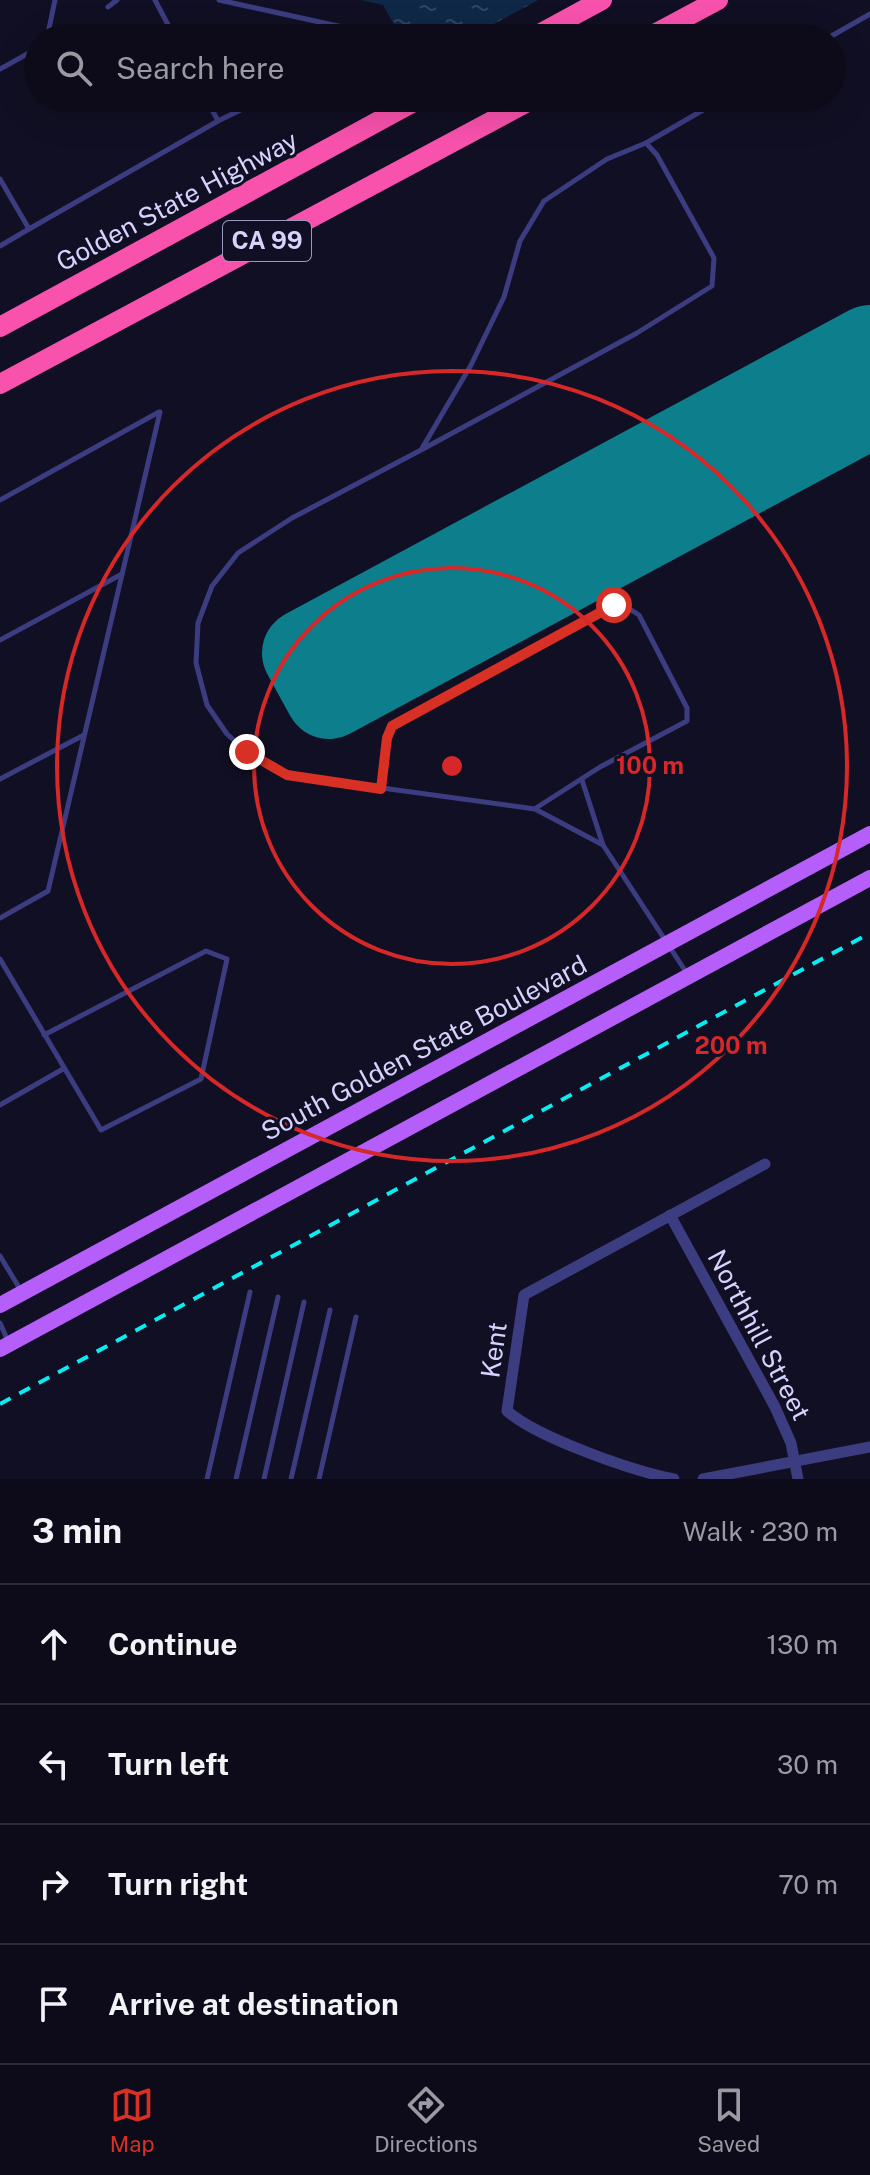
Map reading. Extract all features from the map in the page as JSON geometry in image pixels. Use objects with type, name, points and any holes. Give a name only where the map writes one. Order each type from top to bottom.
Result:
[{"type":"highway","points":[[558,24],[602,0]]},
{"type":"highway","points":[[673,24],[718,0]]},
{"type":"highway","name":"Golden State Highway","points":[[0,327],[395,112]]},
{"type":"highway","name":"CA 99","points":[[0,384],[509,112]]},
{"type":"main road","name":"South Golden State Boulevard","points":[[0,1305],[870,834]]},
{"type":"main road","points":[[5,1347],[870,878]]},
{"type":"street","points":[[670,1215],[765,1164]]},
{"type":"street","name":"Kent","points":[[670,1215],[524,1295],[507,1411],[521,1423],[540,1432],[645,1473],[674,1479]]},
{"type":"street","name":"Northhill Street","points":[[670,1215],[775,1407],[796,1462],[798,1479]]},
{"type":"street","points":[[703,1479],[870,1447]]},
{"type":"lane","points":[[50,24],[55,0]]},
{"type":"lane","points":[[108,7],[117,0]]},
{"type":"lane","points":[[155,0],[168,24]]},
{"type":"lane","points":[[219,0],[329,24]]},
{"type":"lane","points":[[846,28],[870,14]]},
{"type":"lane","points":[[0,69],[24,56]]},
{"type":"lane","points":[[213,112],[218,121]]},
{"type":"lane","points":[[0,246],[236,112]]},
{"type":"lane","points":[[421,450],[471,365],[504,297],[520,241],[544,201],[607,159],[646,143],[700,112]]},
{"type":"lane","points":[[603,845],[535,809],[287,775],[247,752],[227,734],[207,705],[196,663],[198,623],[212,586],[238,553],[292,518],[637,333],[712,286],[714,258],[657,155],[646,143]]},
{"type":"lane","points":[[0,179],[29,229]]},
{"type":"lane","points":[[0,500],[160,412],[48,891],[0,918]]},
{"type":"lane","points":[[0,640],[122,574]]},
{"type":"lane","points":[[381,789],[387,738],[392,726],[614,605],[628,608],[639,615],[687,708],[687,721],[600,767],[535,809]]},
{"type":"lane","points":[[0,779],[85,735]]},
{"type":"lane","points":[[582,780],[603,845],[670,942],[689,976]]},
{"type":"lane","points":[[0,959],[63,1069],[101,1130],[201,1079],[227,959],[206,951],[44,1035]]},
{"type":"lane","points":[[0,1105],[63,1069]]},
{"type":"lane","points":[[0,1256],[22,1293]]},
{"type":"lane","points":[[207,1479],[250,1292]]},
{"type":"lane","points":[[236,1479],[278,1297]]},
{"type":"lane","points":[[264,1479],[304,1302]]},
{"type":"lane","points":[[291,1479],[330,1310]]},
{"type":"lane","points":[[319,1479],[356,1317]]},
{"type":"lane","points":[[0,1323],[5,1347]]},
{"type":"water","points":[[361,0],[538,0],[494,24],[394,24],[383,5]]},
{"type":"runway","points":[[870,349],[306,653],[329,695],[870,404]]},
{"type":"railway","points":[[0,1404],[870,933]]},
{"type":"route","points":[[247,752],[287,775],[381,789],[387,738],[392,726],[614,605]]}]
